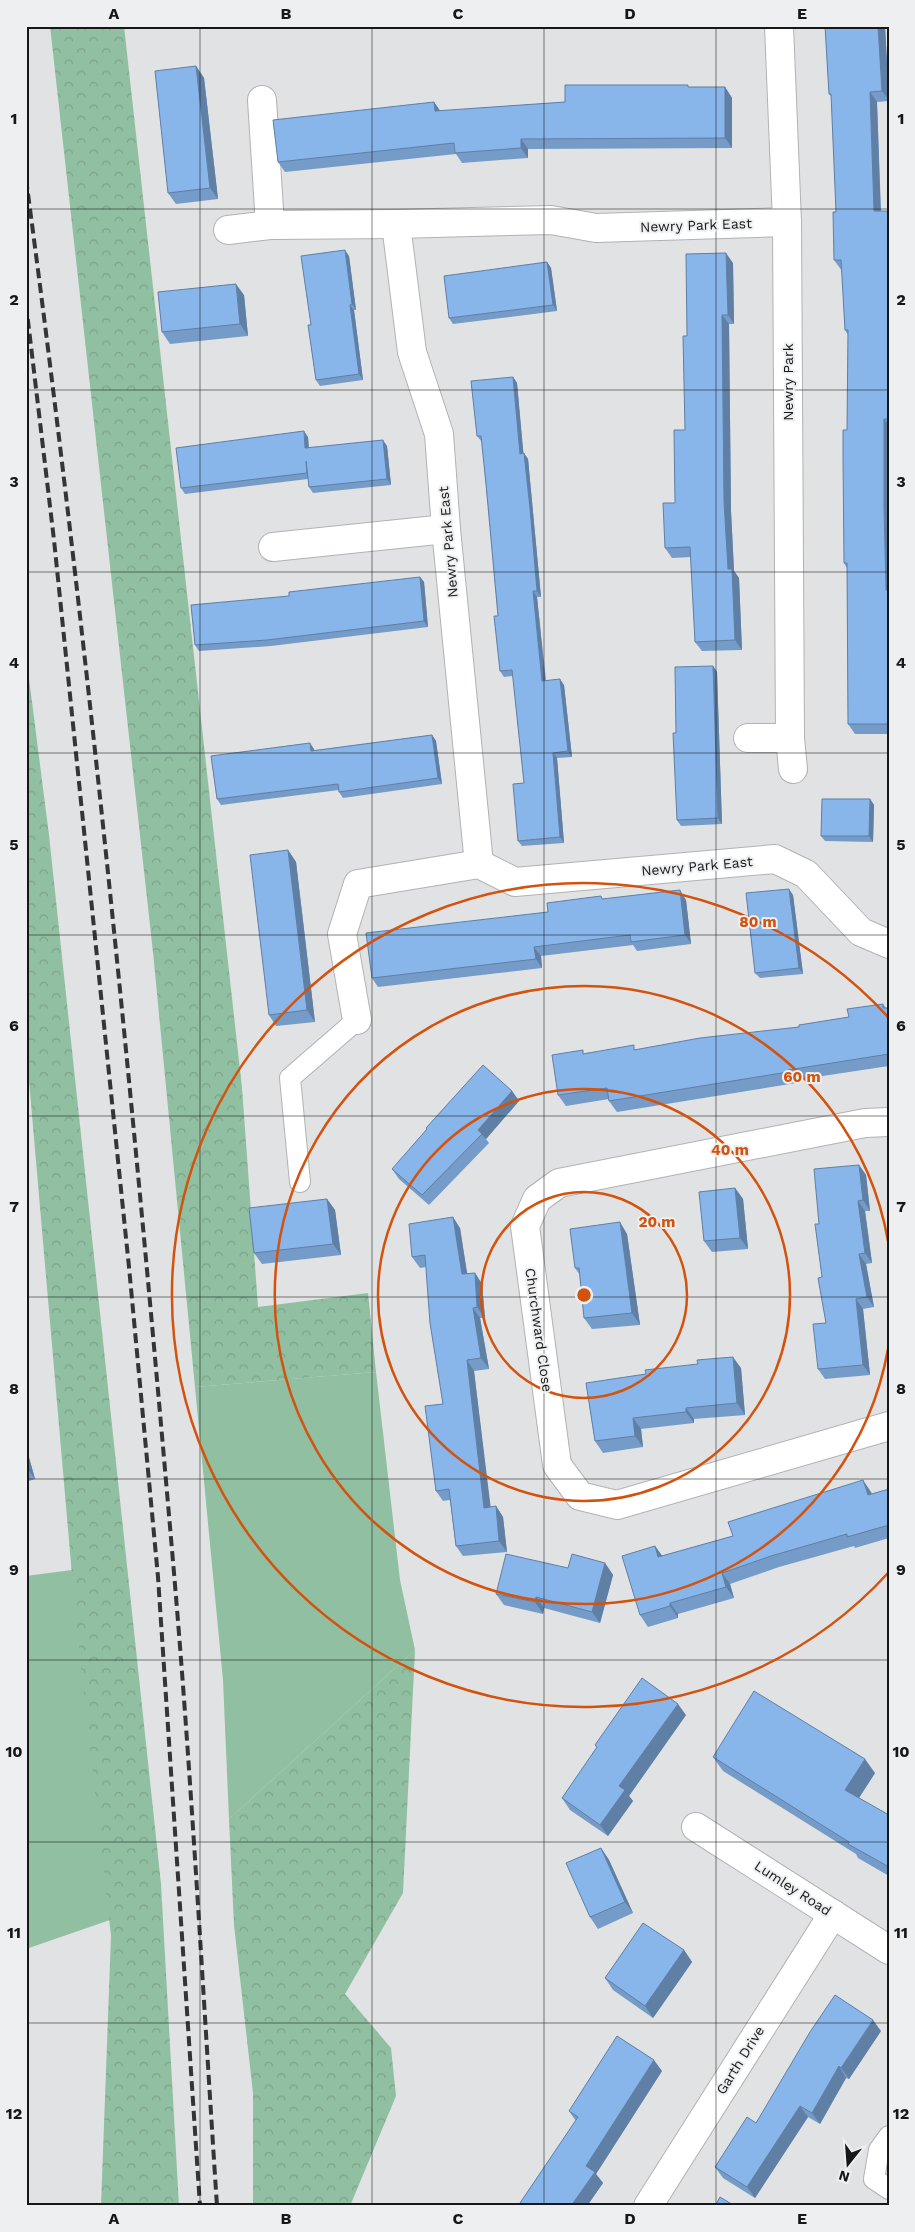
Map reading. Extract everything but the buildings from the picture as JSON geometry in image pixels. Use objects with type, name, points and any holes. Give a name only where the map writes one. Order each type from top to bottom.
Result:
[{"type":"street","name":"Newry Park","points":[[780,26],[787,222],[790,738],[793,769]]},
{"type":"street","points":[[262,100],[270,225]]},
{"type":"street","name":"Newry Park East","points":[[228,230],[270,225],[551,220],[596,228],[787,222]]},
{"type":"street","name":"Newry Park East","points":[[396,224],[412,352],[439,434],[446,529],[479,864],[515,882],[775,859],[806,874],[861,932],[889,944]]},
{"type":"street","points":[[274,547],[446,529]]},
{"type":"street","points":[[748,738],[790,738]]},
{"type":"street","points":[[357,1020],[342,934],[358,884],[479,864]]},
{"type":"street","name":"Churchward Close","points":[[889,1122],[865,1123],[560,1183],[537,1200],[525,1226],[557,1465],[580,1496],[617,1505],[889,1426]]},
{"type":"street","name":"Lumley Road","points":[[696,1827],[889,1950]]},
{"type":"street","name":"Garth Drive","points":[[648,2206],[833,1914]]},
{"type":"lane","points":[[300,1182],[290,1078],[357,1020]]},
{"type":"lane","points":[[889,2136],[879,2150],[874,2179],[889,2189]]},
{"type":"green space","points":[[50,26],[124,26],[242,1088],[258,1307],[368,1293],[376,1372],[195,1387],[153,952]]},
{"type":"green space","points":[[26,655],[49,835],[161,1884],[179,2206],[101,2206],[111,1936],[76,1621],[26,1046]]},
{"type":"green space","points":[[376,1372],[400,1580],[415,1650],[229,1819],[223,1680],[195,1387]]},
{"type":"green space","points":[[72,1570],[110,1920],[26,1949],[26,1576]]},
{"type":"green space","points":[[415,1650],[403,1893],[345,1994],[391,2048],[396,2096],[350,2206],[253,2206],[253,2093],[234,1925],[229,1819]]},
{"type":"railway","points":[[26,179],[49,353],[90,701],[143,1224],[192,1810],[217,2206]]},
{"type":"railway","points":[[26,304],[54,540],[129,1267],[158,1577],[200,2206]]}]
